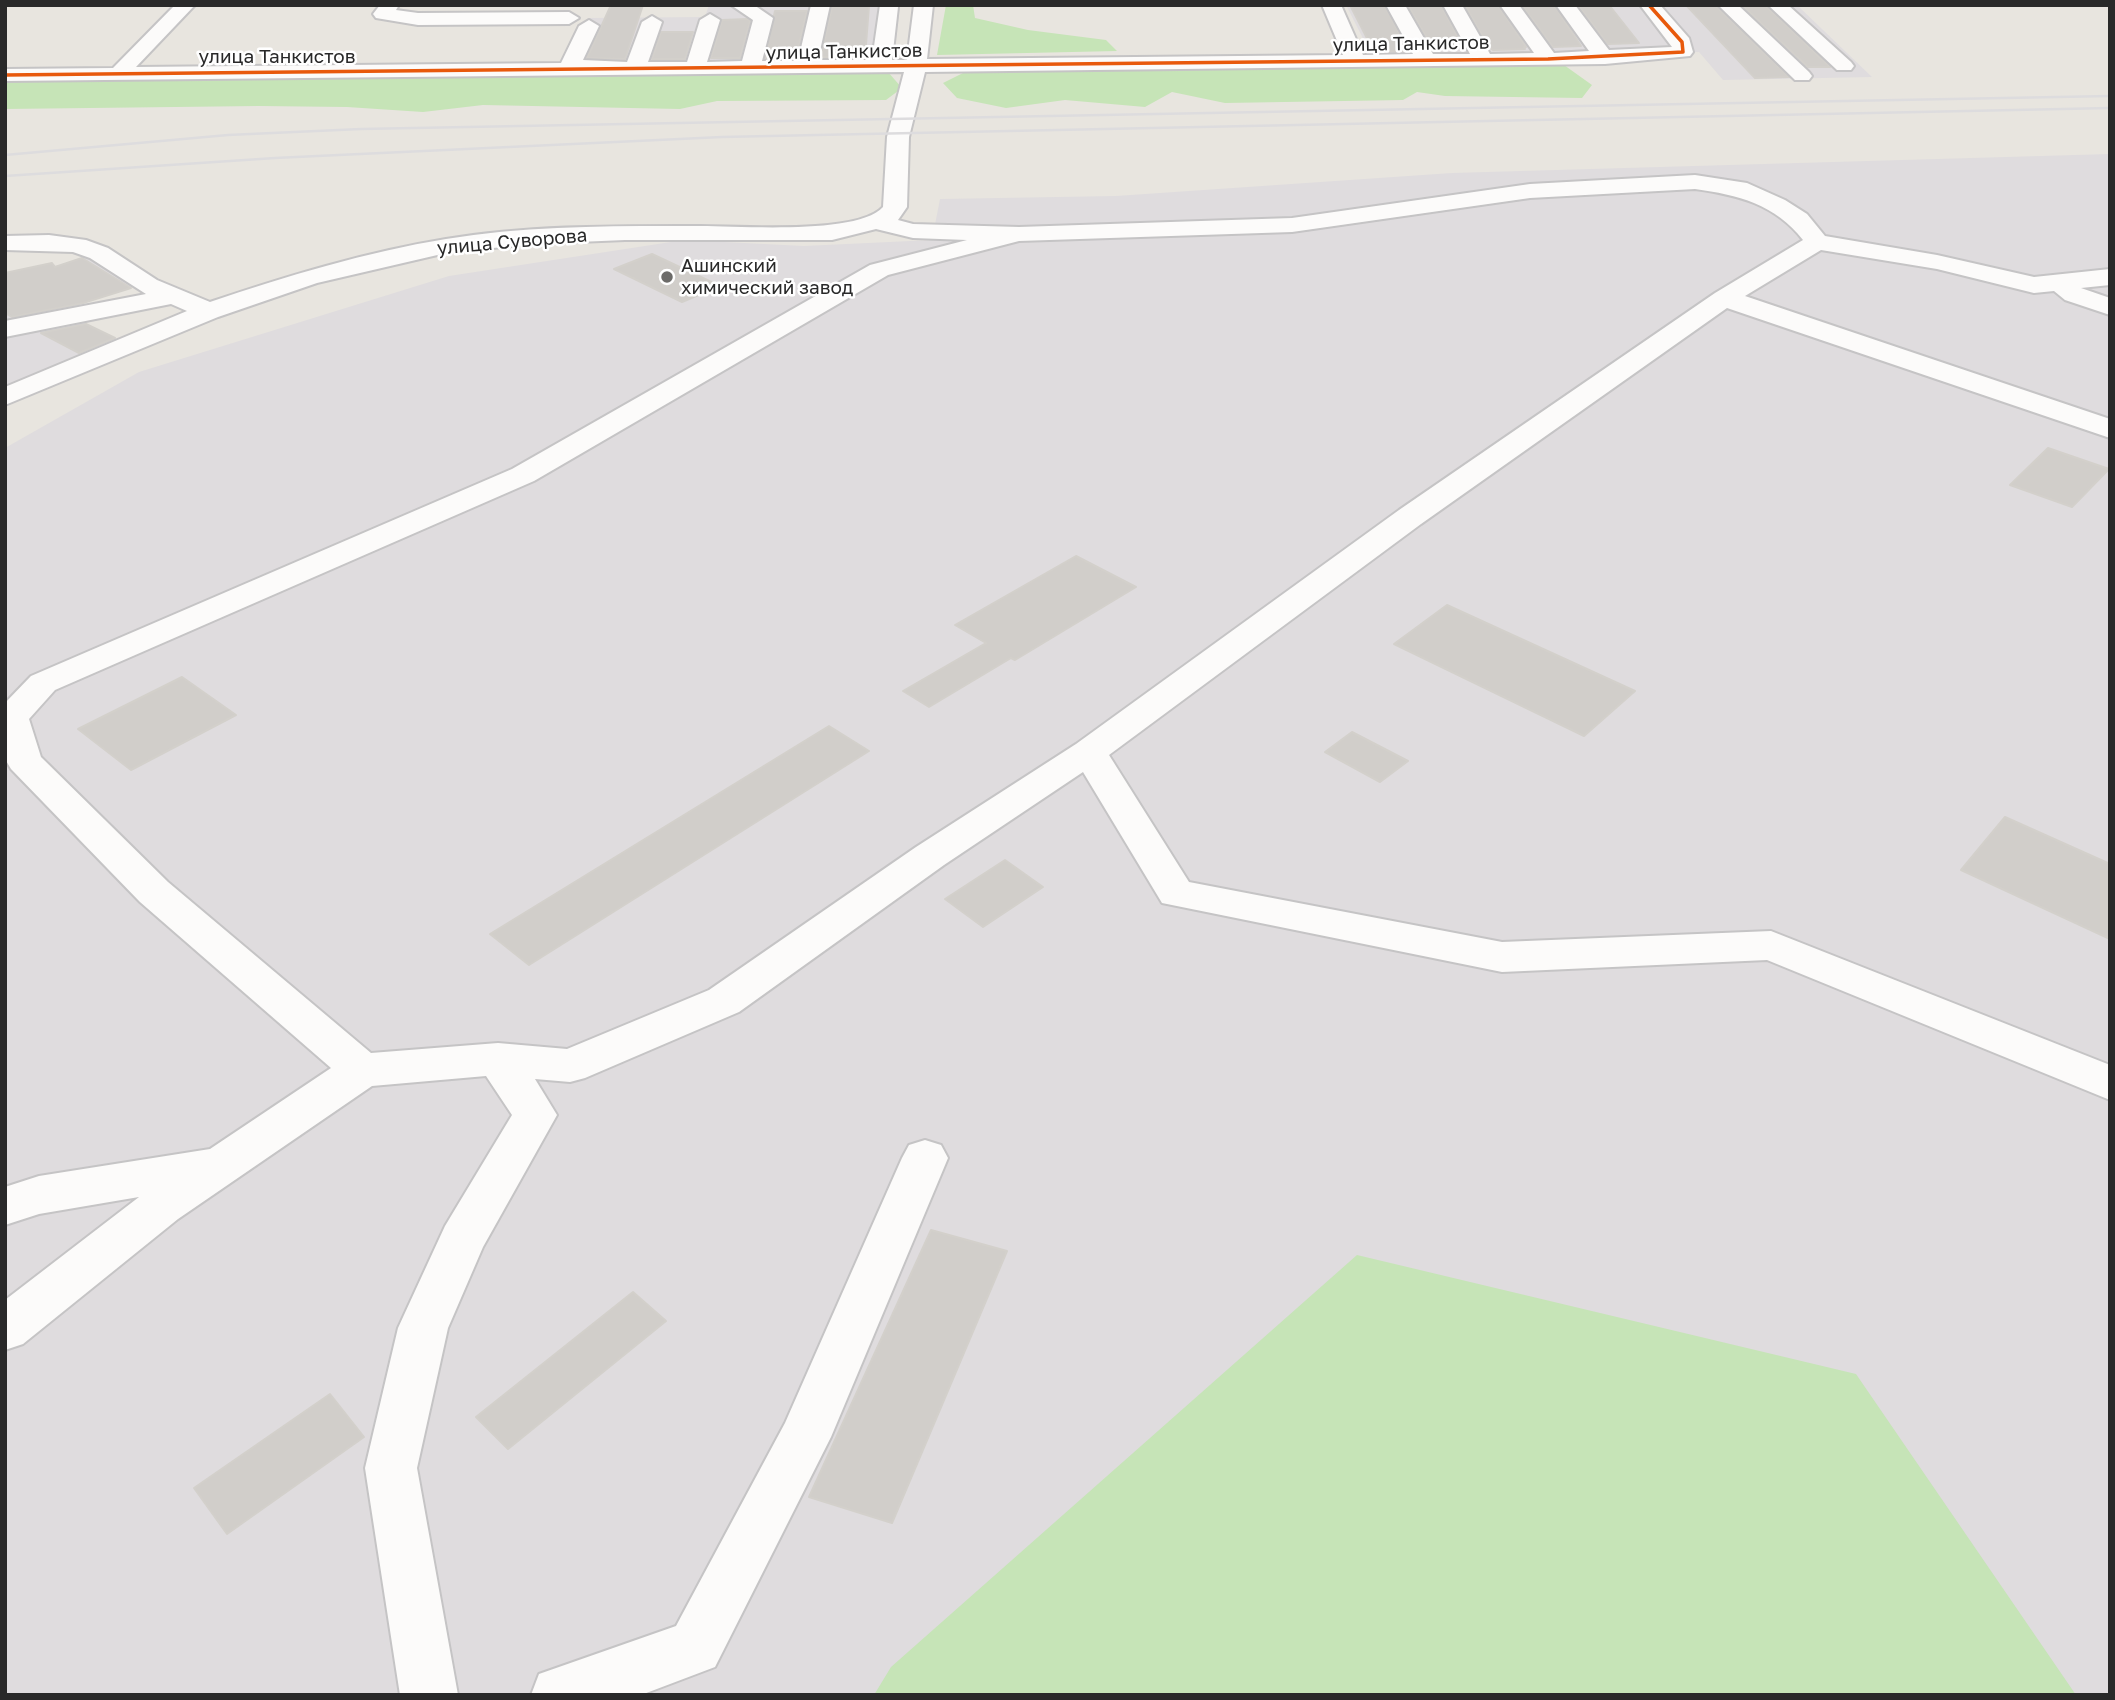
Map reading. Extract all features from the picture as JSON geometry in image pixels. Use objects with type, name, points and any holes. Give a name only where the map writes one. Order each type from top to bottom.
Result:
[{"type":"street","points":[[118,74],[186,5]]},
{"type":"street","points":[[390,5],[383,14],[418,19],[578,16]]},
{"type":"street","points":[[740,5],[763,18],[751,64]]},
{"type":"street","points":[[807,64],[821,5]]},
{"type":"street","points":[[877,222],[890,215],[895,207],[898,137],[917,65],[924,5]]},
{"type":"street","points":[[1331,5],[1355,60]]},
{"type":"street","points":[[1395,5],[1426,59]]},
{"type":"street","points":[[1452,5],[1483,58]]},
{"type":"street","points":[[1509,5],[1548,59]]},
{"type":"street","points":[[1565,5],[1605,58]]},
{"type":"street","name":"улица Танкистов","points":[[5,75],[1548,59],[1683,52],[1682,42],[1649,5]]},
{"type":"street","points":[[1727,5],[1802,76]]},
{"type":"street","points":[[1777,5],[1844,66]]},
{"type":"street","points":[[882,63],[888,7]]},
{"type":"street","points":[[541,71],[555,44],[578,16]]},
{"type":"street","points":[[578,16],[570,66],[882,63],[917,65]]},
{"type":"street","points":[[696,65],[710,20]]},
{"type":"street","points":[[636,66],[652,22]]},
{"type":"street","points":[[877,222],[913,231],[1019,234],[1292,225],[1530,191],[1695,182],[1739,188],[1777,205],[1799,219],[1817,242]]},
{"type":"street","name":"улица Суворова","points":[[5,397],[209,311],[310,277],[446,246],[531,237],[625,233],[832,233],[877,222]]},
{"type":"street","points":[[362,1070],[135,873],[24,761],[11,718],[43,683],[523,475],[879,270],[1019,234]]},
{"type":"street","points":[[5,243],[49,242],[77,245],[99,253],[148,285],[209,311]]},
{"type":"street","points":[[5,1329],[161,1206],[362,1070],[498,1059],[570,1066],[724,1001],[930,856],[1089,752],[1410,517],[1724,298],[1817,242],[1937,262],[2034,285],[2110,277]]},
{"type":"street","points":[[2059,282],[2074,295],[2110,307]]},
{"type":"street","points":[[5,329],[174,296]]},
{"type":"street","points":[[1724,298],[2110,429]]},
{"type":"street","points":[[1089,752],[1176,893],[1502,957],[1771,944],[2110,1083]]},
{"type":"street","points":[[429,1695],[391,1468],[423,1328],[463,1240],[535,1115],[498,1059]]},
{"type":"street","points":[[560,1695],[695,1647],[805,1437],[925,1157]]},
{"type":"street","points":[[5,1206],[39,1195],[222,1165]]},
{"type":"shaded area","points":[[709,5],[900,5],[893,65],[564,68],[589,18],[705,17]]},
{"type":"shaded area","points":[[1346,5],[1797,5],[1872,77],[1723,80],[1699,52],[1373,58]]},
{"type":"shaded area","points":[[2110,154],[2110,1695],[5,1695],[5,448],[139,372],[449,276],[684,240],[804,246],[932,240],[940,199],[1116,196],[1452,173]]},
{"type":"shaded area","points":[[91,255],[135,286],[61,311],[122,342],[5,389],[5,273],[52,263],[56,266]]},
{"type":"green space","points":[[946,5],[973,5],[975,18],[1028,30],[1106,40],[1117,51],[937,55]]},
{"type":"green space","points":[[1455,63],[1564,65],[1592,85],[1582,98],[1445,96],[1417,92],[1403,100],[1225,103],[1172,92],[1145,107],[1065,100],[1006,108],[957,98],[943,83],[965,72]]},
{"type":"green space","points":[[888,72],[902,88],[886,100],[717,101],[680,109],[483,105],[423,112],[347,107],[259,106],[5,109],[5,81]]},
{"type":"green space","points":[[1357,1255],[1856,1374],[2076,1695],[874,1695],[891,1667]]},
{"type":"building","points":[[611,5],[643,5],[625,59],[587,58]]},
{"type":"building","points":[[1350,5],[1384,5],[1409,51],[1374,52]]},
{"type":"building","points":[[1408,5],[1441,5],[1463,47],[1432,47]]},
{"type":"building","points":[[1465,5],[1498,5],[1525,49],[1493,50]]},
{"type":"building","points":[[1522,5],[1554,5],[1581,46],[1553,47]]},
{"type":"building","points":[[1578,5],[1609,5],[1639,43],[1608,44]]},
{"type":"building","points":[[1686,5],[1715,5],[1789,77],[1755,78]]},
{"type":"building","points":[[1742,5],[1765,5],[1830,67],[1808,67]]},
{"type":"building","points":[[869,6],[865,57],[821,57],[832,7]]},
{"type":"building","points":[[775,11],[807,11],[796,58],[765,58]]},
{"type":"building","points":[[722,20],[750,21],[740,58],[711,58]]},
{"type":"building","points":[[661,32],[693,32],[685,59],[652,59]]},
{"type":"building","name":"Ашинский химический завод","points":[[652,254],[720,286],[682,302],[614,269]]},
{"type":"building","points":[[82,258],[131,288],[83,303],[12,317],[5,313],[5,273],[52,263],[55,267]]},
{"type":"building","points":[[86,324],[115,338],[79,353],[41,333]]},
{"type":"building","points":[[2048,448],[2109,469],[2072,507],[2010,485]]},
{"type":"building","points":[[1076,556],[1136,587],[1015,660],[1011,658],[929,707],[903,691],[986,643],[955,625]]},
{"type":"building","points":[[1447,605],[1635,691],[1584,736],[1394,644]]},
{"type":"building","points":[[182,677],[236,715],[131,770],[78,729]]},
{"type":"building","points":[[829,726],[869,751],[529,965],[490,934]]},
{"type":"building","points":[[1352,732],[1408,761],[1380,782],[1325,752]]},
{"type":"building","points":[[2005,817],[2110,864],[2110,939],[1961,870]]},
{"type":"building","points":[[1005,860],[1043,887],[983,927],[945,899]]},
{"type":"building","points":[[931,1230],[1007,1251],[892,1523],[809,1497]]},
{"type":"building","points":[[633,1292],[666,1321],[508,1449],[476,1417]]},
{"type":"building","points":[[330,1394],[364,1437],[227,1534],[194,1488]]},
{"type":"railway","points":[[5,155],[228,135],[361,129],[2110,96]]},
{"type":"railway","points":[[5,176],[275,158],[722,137],[2110,108]]},
{"type":"cycle path","points":[[5,75],[1548,59],[1683,52],[1682,42],[1649,5]]},
{"type":"place","name":"Ашинский химический завод","points":[[667,277]]}]
